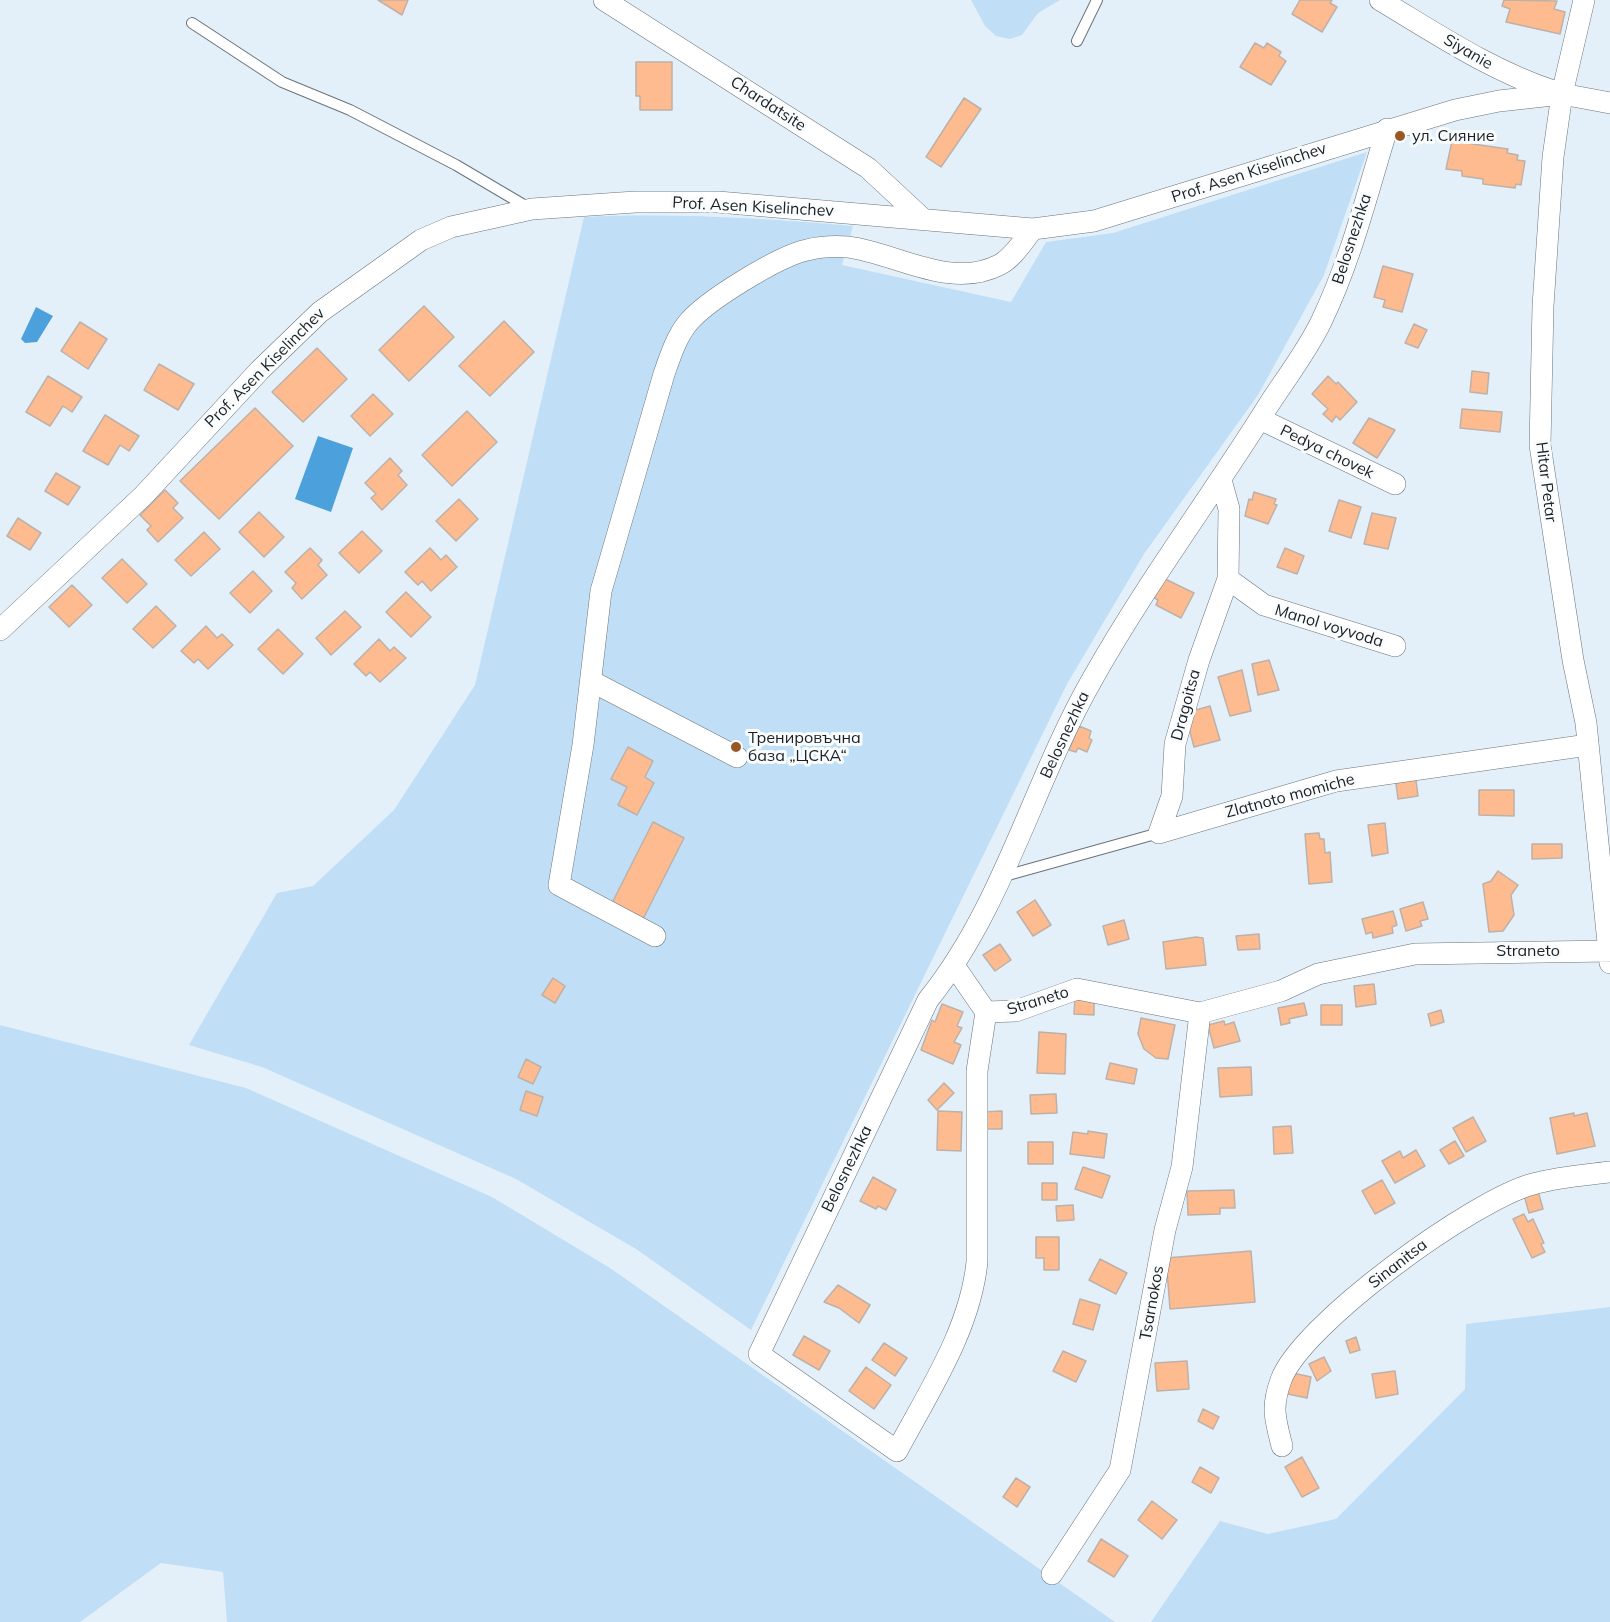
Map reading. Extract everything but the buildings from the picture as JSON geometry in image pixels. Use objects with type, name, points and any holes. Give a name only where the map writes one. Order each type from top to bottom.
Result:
[{"type":"street","name":"Chardatsite","points":[[604,0],[868,168],[923,219]]},
{"type":"street","name":"Siyanie","points":[[1380,0],[1498,70],[1562,94]]},
{"type":"street","name":"Hitar Petar","points":[[1584,0],[1562,94],[1553,157],[1543,306],[1540,445],[1588,745],[1609,955]]},
{"type":"street","name":"Prof. Asen Kiselinchev","points":[[0,630],[142,496],[260,370],[320,312],[421,240],[451,227],[532,210],[635,202],[718,202],[1033,229],[1094,221],[1387,129],[1455,110],[1507,100],[1562,94],[1610,103]]},
{"type":"street","name":"Belosnezhka","points":[[897,1450],[759,1354],[928,1000],[955,967],[999,878],[1091,680],[1129,616],[1221,480],[1320,324],[1345,268],[1387,129]]},
{"type":"street","points":[[655,936],[559,885],[591,681],[596,622],[608,563],[664,374],[687,324],[710,303],[805,250],[848,247],[941,271],[976,272],[1000,264],[1033,229]]},
{"type":"street","name":"Pedya chovek","points":[[1260,419],[1395,484]]},
{"type":"street","points":[[1221,480],[1229,509],[1228,579]]},
{"type":"street","name":"Manol voyvoda","points":[[1228,579],[1264,605],[1395,646]]},
{"type":"street","name":"Dragoitsa","points":[[1160,833],[1172,796],[1175,744],[1199,660],[1228,579]]},
{"type":"street","points":[[591,681],[737,757]]},
{"type":"street","name":"Zlatnoto momiche","points":[[1160,833],[1336,781],[1588,745]]},
{"type":"street","name":"Straneto","points":[[897,1450],[955,1339],[974,1286],[977,1262],[977,1071],[986,1012],[1016,1011],[1077,988],[1200,1013],[1281,991],[1318,974],[1414,954],[1609,955]]},
{"type":"street","points":[[955,967],[986,1012]]},
{"type":"street","name":"Tsarnokos","points":[[1052,1574],[1120,1470],[1165,1230],[1182,1167],[1200,1013]]},
{"type":"street","name":"Sinanitsa","points":[[1282,1446],[1273,1411],[1281,1379],[1291,1359],[1313,1334],[1371,1285],[1410,1253],[1454,1223],[1532,1184],[1610,1172]]},
{"type":"lane","points":[[1077,41],[1097,0]]},
{"type":"lane","points":[[192,23],[282,82],[350,110],[456,165],[532,210]]},
{"type":"lane","name":"Zlatnoto momiche","points":[[999,878],[1160,833]]},
{"type":"shaded area","points":[[971,0],[1060,0],[1038,13],[1022,35],[1010,39],[996,36],[985,26]]},
{"type":"shaded area","name":"Тренировъчна база „ЦСКА“","points":[[1367,152],[1324,275],[1258,395],[1144,554],[1067,684],[751,1330],[636,1249],[516,1179],[262,1067],[189,1045],[277,893],[313,886],[394,810],[475,685],[584,217],[719,217],[853,226],[842,265],[1011,302],[1046,242],[1113,233]]},
{"type":"shaded area","points":[[0,1025],[246,1088],[492,1197],[610,1268],[1115,1622],[227,1622],[223,1572],[161,1563],[80,1622],[0,1622]]},
{"type":"shaded area","points":[[1610,1307],[1610,1622],[1151,1622],[1220,1521],[1268,1534],[1336,1519],[1465,1389],[1466,1324]]},
{"type":"water","points":[[36,307],[53,316],[37,342],[25,343],[21,339]]},
{"type":"water","points":[[318,436],[353,448],[331,512],[295,499]]},
{"type":"place","name":"ул. Сияние","points":[[1400,136]]},
{"type":"place","name":"Тренировъчна база „ЦСКА“","points":[[736,747]]}]
